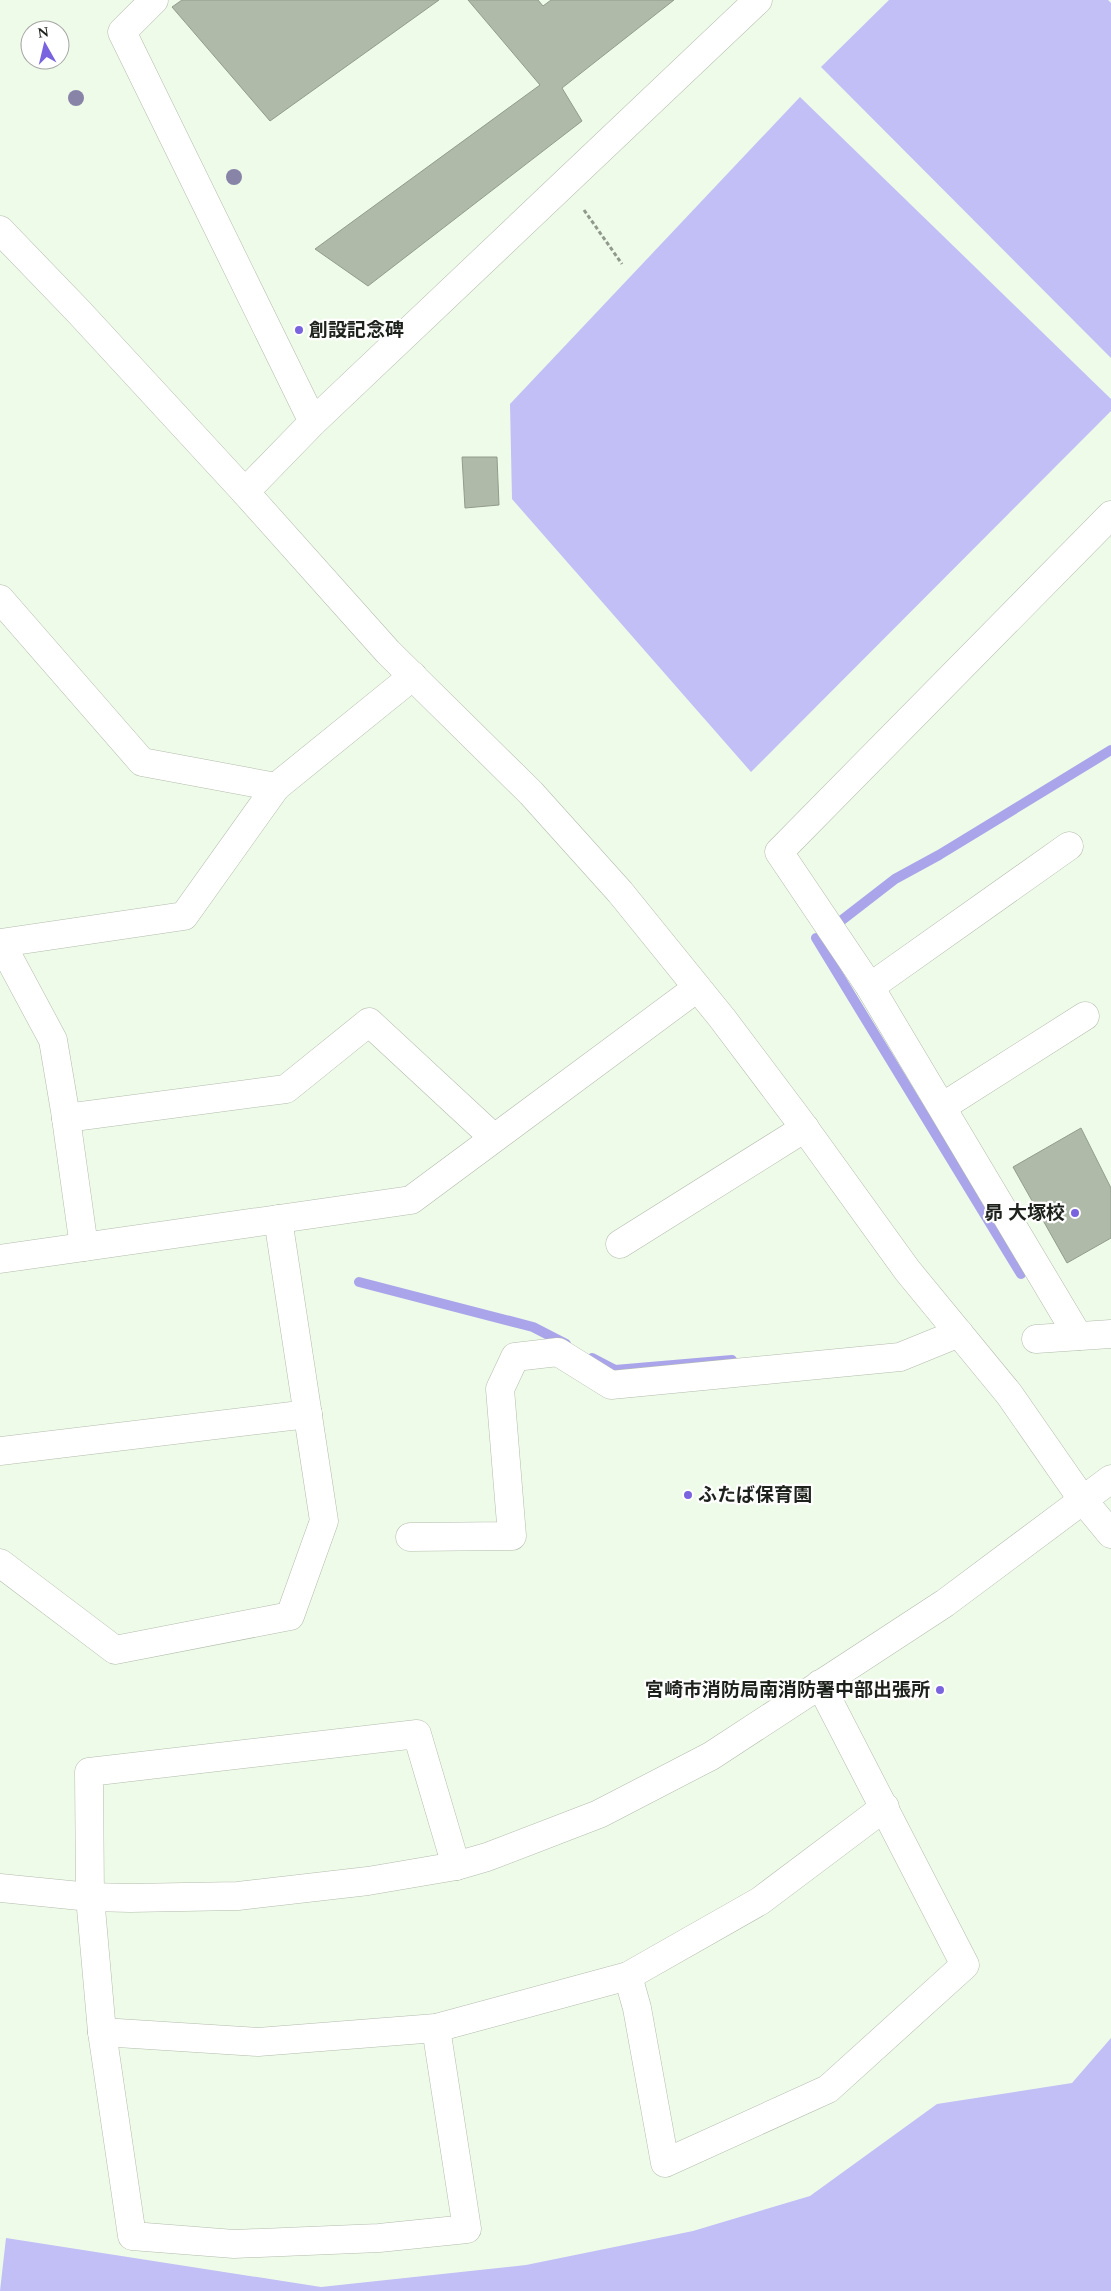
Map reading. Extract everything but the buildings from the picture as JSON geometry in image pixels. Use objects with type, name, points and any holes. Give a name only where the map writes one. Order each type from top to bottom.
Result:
[{"type":"street","points":[[154,0],[122,32],[313,422]]},
{"type":"street","points":[[246,492],[313,422],[758,0]]},
{"type":"street","points":[[0,230],[246,492],[388,652],[531,793],[620,892],[805,1128],[908,1270],[1009,1394],[1082,1499],[1111,1534]]},
{"type":"street","points":[[1078,1336],[870,987],[779,852],[1111,515]]},
{"type":"street","points":[[0,599],[142,762],[276,787]]},
{"type":"street","points":[[84,1247],[53,1040],[1,943],[184,916],[276,787],[413,676]]},
{"type":"street","points":[[870,987],[1069,846]]},
{"type":"street","points":[[0,1259],[411,1200],[697,988]]},
{"type":"street","points":[[942,1108],[1086,1016]]},
{"type":"street","points":[[66,1118],[286,1089],[369,1022],[494,1138]]},
{"type":"street","points":[[620,1244],[805,1128]]},
{"type":"street","points":[[0,1563],[115,1650],[290,1616],[324,1521],[278,1219]]},
{"type":"street","points":[[410,1537],[512,1536],[500,1388],[515,1357],[558,1352],[611,1385],[900,1357],[959,1333]]},
{"type":"street","points":[[1036,1339],[1111,1334]]},
{"type":"street","points":[[0,1451],[308,1414]]},
{"type":"street","points":[[0,1888],[90,1897],[238,1896],[368,1881],[456,1866],[487,1857],[599,1814],[711,1756],[945,1603],[1111,1479]]},
{"type":"street","points":[[628,1976],[637,2008],[665,2163],[828,2089],[965,1965],[820,1684]]},
{"type":"street","points":[[436,2028],[467,2229],[380,2238],[234,2244],[132,2236],[102,2032],[90,1897],[89,1772],[418,1734],[456,1866]]},
{"type":"street","points":[[102,2032],[258,2042],[436,2028],[628,1976],[760,1901],[885,1807]]},
{"type":"path","points":[[579,203],[622,264]]},
{"type":"shaded area","points":[[889,0],[1108,0],[1111,3],[1111,358],[821,67]]},
{"type":"shaded area","points":[[800,97],[1111,399],[1111,411],[751,772],[512,499],[510,404]]},
{"type":"shaded area","points":[[1111,2038],[1111,2291],[0,2291],[6,2238],[321,2287],[526,2265],[693,2231],[810,2196],[937,2104],[1072,2083]]},
{"type":"waterway","points":[[842,920],[895,879],[939,855],[1111,750]]},
{"type":"waterway","points":[[816,938],[1021,1274]]},
{"type":"waterway","points":[[359,1282],[533,1327],[566,1344]]},
{"type":"waterway","points":[[592,1358],[615,1370],[732,1360]]},
{"type":"place","name":"創設記念碑","points":[[299,330]]},
{"type":"place","name":"昴 大塚校","points":[[1075,1213]]},
{"type":"place","name":"ふたば保育園","points":[[688,1495]]},
{"type":"place","name":"宮崎市消防局南消防署中部出張所","points":[[940,1690]]}]
